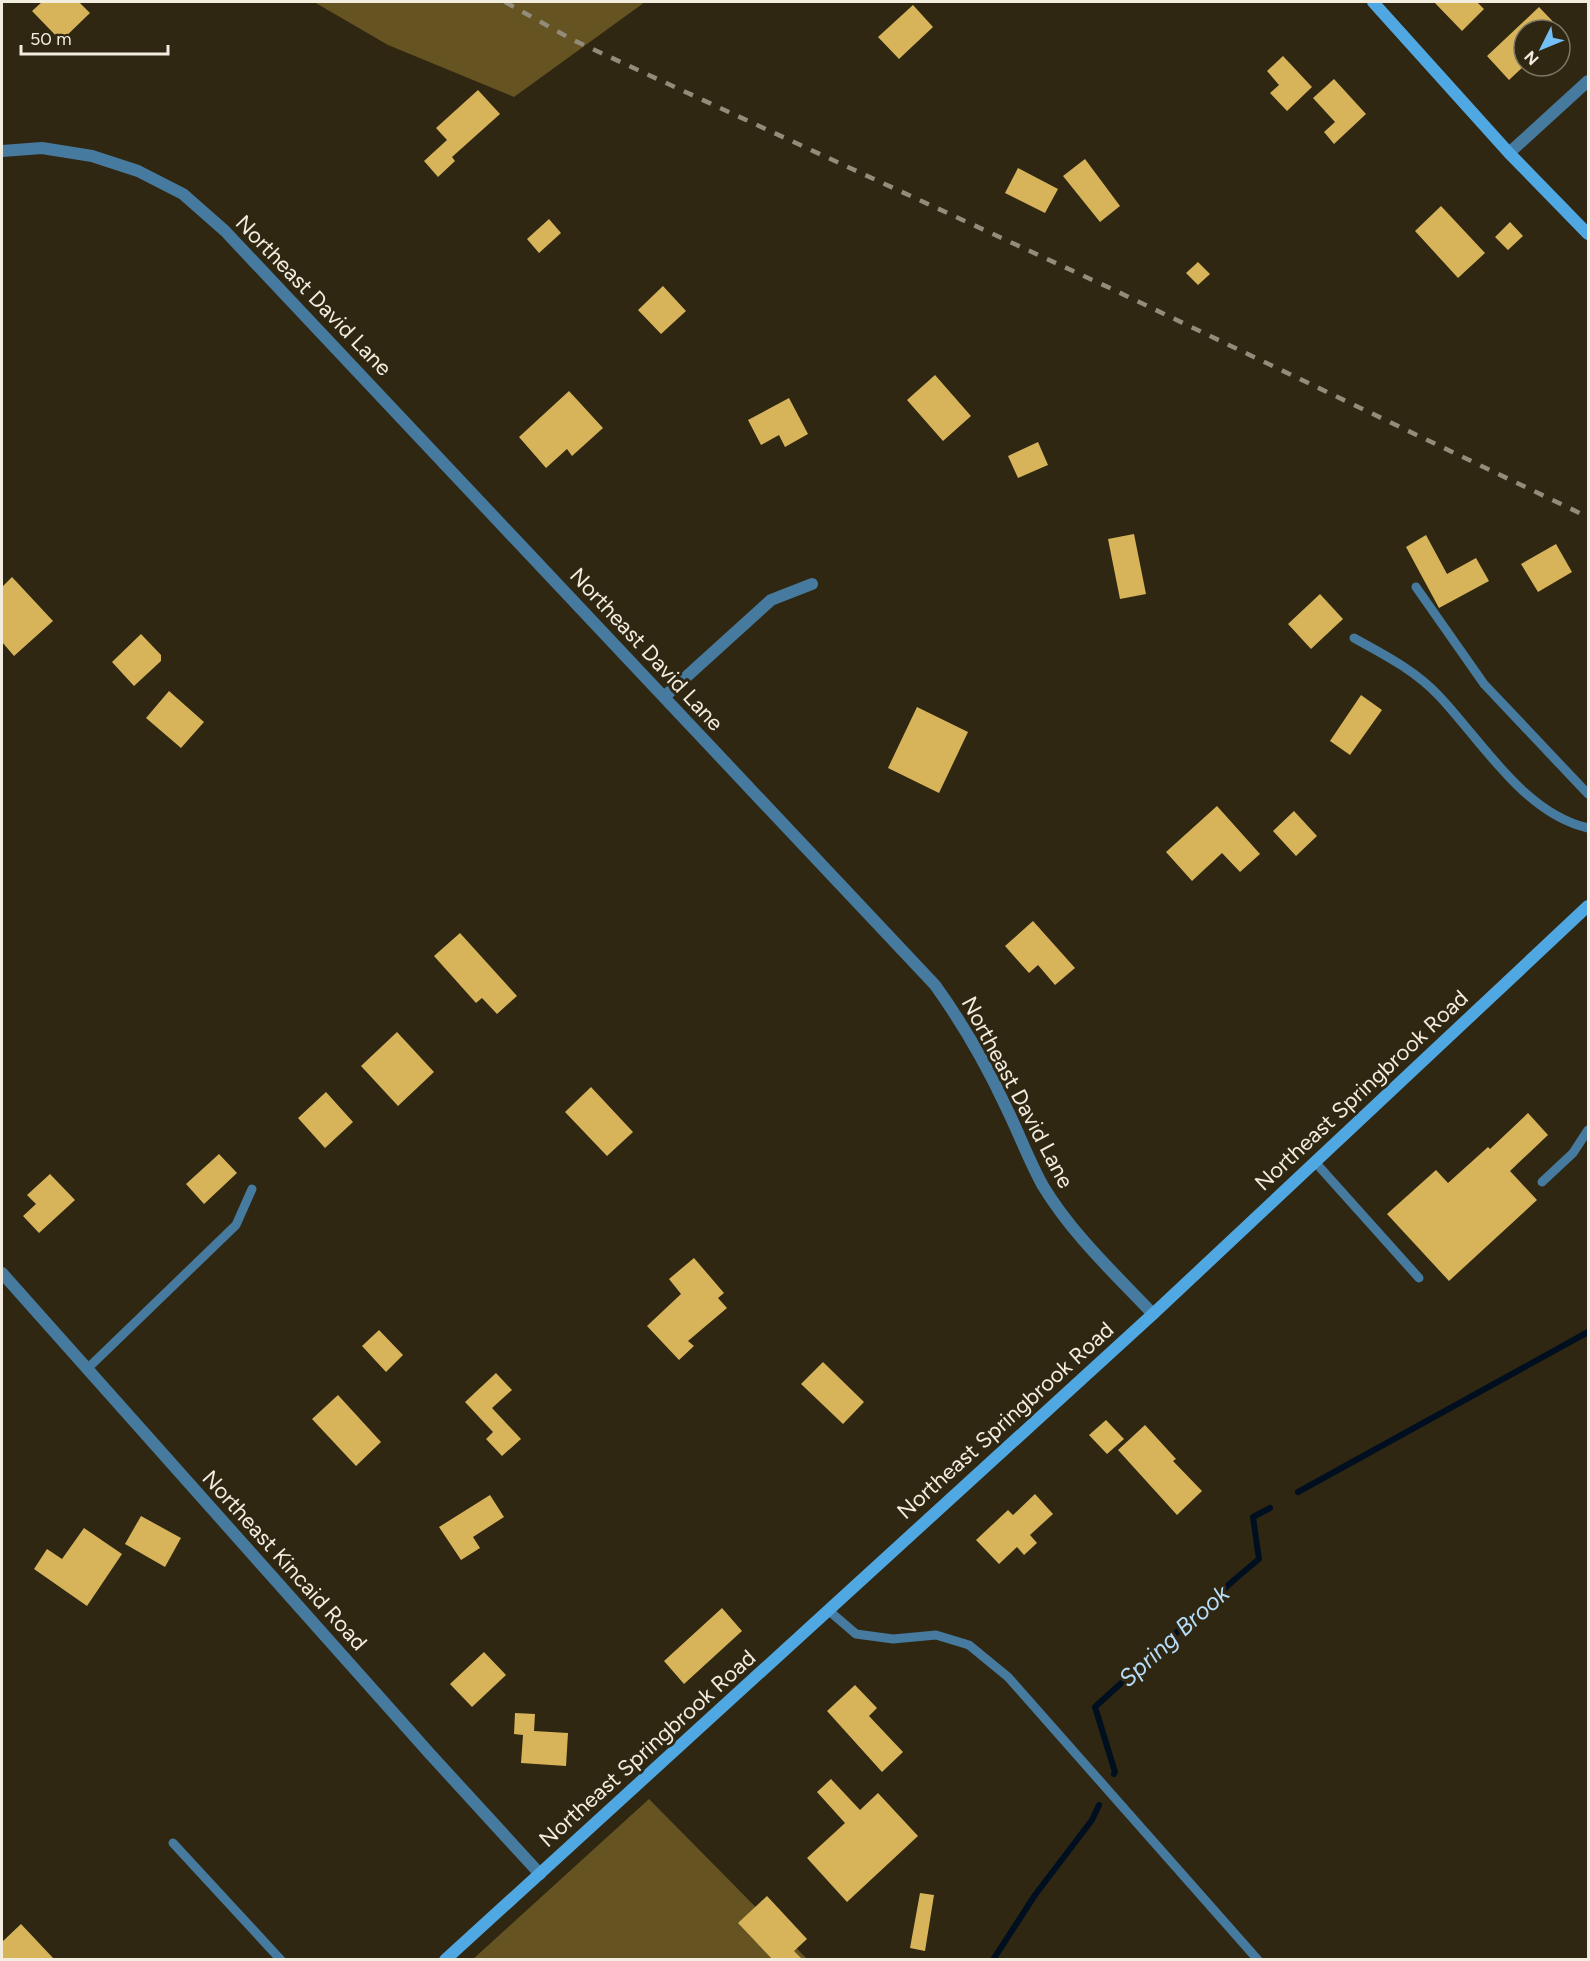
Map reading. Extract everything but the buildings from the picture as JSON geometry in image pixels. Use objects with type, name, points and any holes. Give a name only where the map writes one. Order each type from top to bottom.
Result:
[{"type":"street","points":[[1372,2],[1509,153],[1588,234]]},
{"type":"street","points":[[1509,153],[1588,81]]},
{"type":"street","name":"Northeast David Lane","points":[[2,151],[42,148],[92,156],[138,171],[183,194],[225,231],[935,985],[955,1013],[984,1062],[1042,1183],[1056,1207],[1074,1231],[1153,1314]]},
{"type":"street","points":[[664,697],[771,600],[812,584]]},
{"type":"street","name":"Northeast Springbrook Road","points":[[445,1959],[1153,1314],[1588,906]]},
{"type":"street","name":"Northeast Kincaid Road","points":[[2,1273],[431,1755],[540,1874]]},
{"type":"lane","points":[[1416,586],[1484,684],[1588,794]]},
{"type":"lane","points":[[1354,638],[1403,665],[1439,696],[1498,764],[1539,806],[1576,825],[1588,828]]},
{"type":"lane","points":[[1542,1182],[1573,1154],[1588,1130]]},
{"type":"lane","points":[[1315,1162],[1419,1278]]},
{"type":"lane","points":[[87,1369],[236,1225],[252,1190]]},
{"type":"lane","points":[[828,1610],[856,1634],[893,1639],[936,1635],[969,1645],[1008,1677],[1258,1959]]},
{"type":"lane","points":[[173,1843],[281,1959]]},
{"type":"shaded area","points":[[314,2],[645,2],[514,97],[388,45]]},
{"type":"shaded area","points":[[649,1799],[807,1959],[472,1960]]},
{"type":"waterway","name":"Spring Brook","points":[[1298,1492],[1588,1332]]},
{"type":"waterway","name":"Spring Brook","points":[[1114,1774],[1095,1707],[1259,1559],[1253,1517],[1270,1508]]},
{"type":"waterway","name":"Spring Brook","points":[[993,1960],[1035,1895],[1092,1820],[1099,1805]]},
{"type":"railway","points":[[505,2],[573,40],[1112,289],[1588,517]]}]
